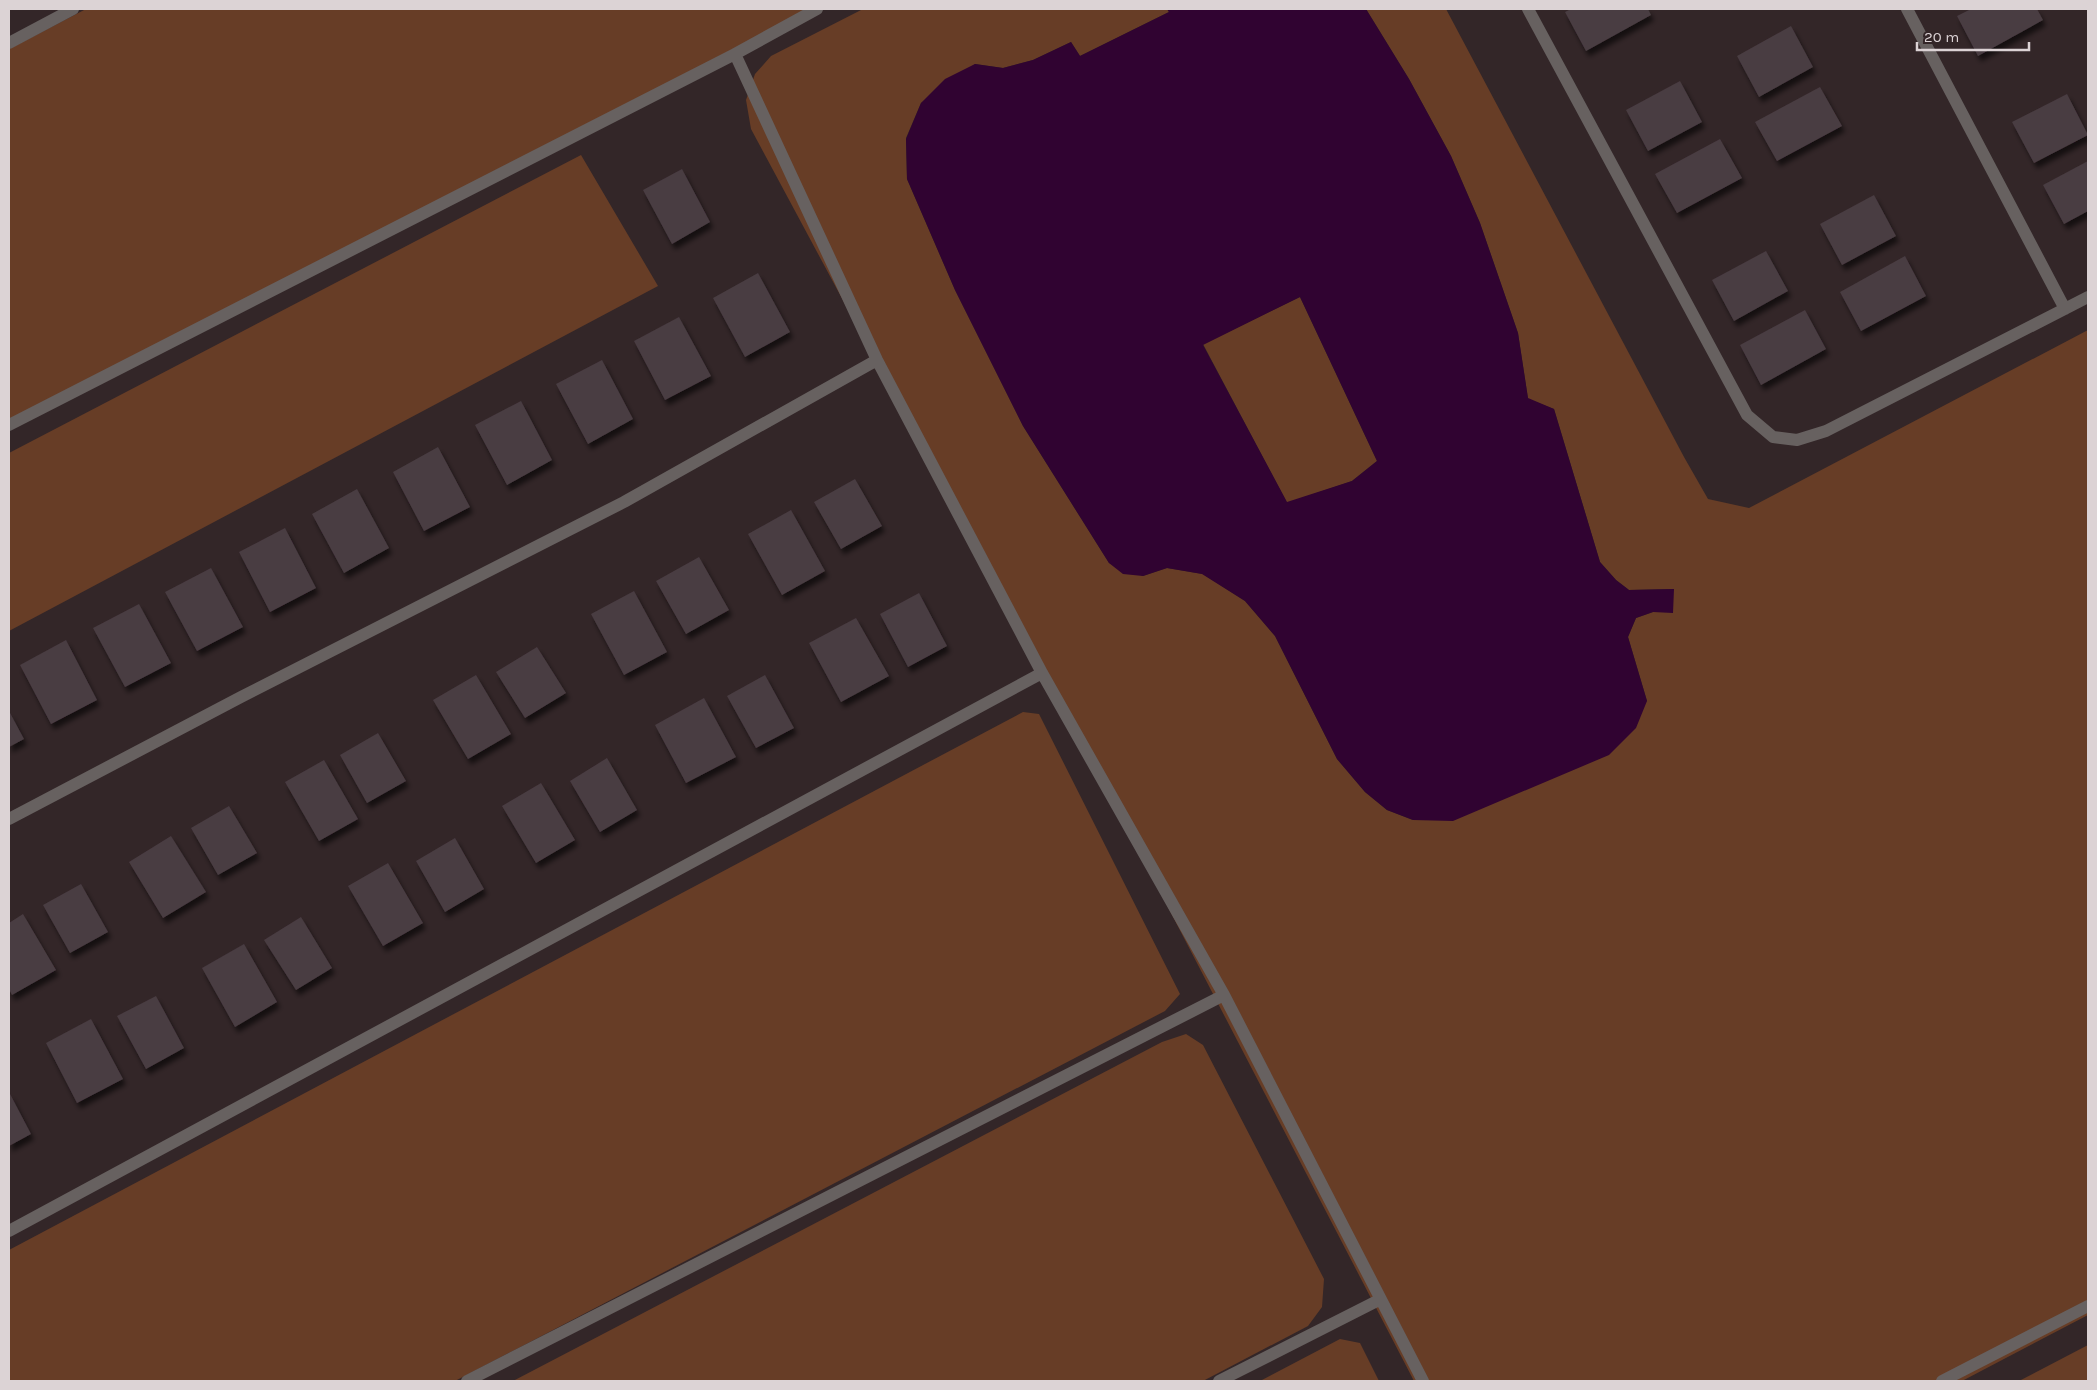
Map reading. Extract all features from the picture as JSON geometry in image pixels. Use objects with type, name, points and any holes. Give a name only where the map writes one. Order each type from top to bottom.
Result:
[{"type":"street","points":[[9,44],[73,9]]},
{"type":"street","points":[[9,425],[735,54],[816,9]]},
{"type":"street","points":[[1528,9],[1746,415],[1773,437],[1797,440],[1826,431],[2088,297]]},
{"type":"street","points":[[1908,9],[2066,309]]},
{"type":"street","points":[[735,54],[877,360],[1042,673],[1224,995],[1423,1381]]},
{"type":"street","points":[[9,819],[241,697],[624,502],[877,360]]},
{"type":"street","points":[[9,1231],[1042,673]]},
{"type":"street","points":[[467,1381],[1224,995]]},
{"type":"street","points":[[1220,1381],[1380,1300]]},
{"type":"street","points":[[1942,1381],[2088,1306]]},
{"type":"shaded area","points":[[86,9],[813,9],[9,428],[9,49]]},
{"type":"shaded area","points":[[863,9],[1167,9],[1169,12],[1080,56],[1071,42],[1033,60],[1003,68],[975,64],[921,103],[906,138],[907,179],[955,290],[1023,426],[1109,563],[1143,576],[1167,568],[1203,574],[1245,601],[1275,636],[1337,759],[1365,792],[1387,810],[1413,820],[1647,701],[1628,637],[1636,618],[1653,612],[1674,589],[1629,590],[1616,580],[1600,562],[1554,409],[1528,399],[1518,333],[1480,223],[1451,156],[1409,79],[1366,9],[1446,9],[1708,499],[1749,508],[2088,330],[2088,1315],[1962,1381],[1414,1381],[1144,861],[751,129],[746,100],[755,74],[771,56]]},
{"type":"shaded area","points":[[1167,9],[1366,9],[1409,79],[1451,156],[1480,223],[1518,333],[1528,398],[1554,409],[1600,562],[1616,580],[1629,590],[1674,589],[1673,613],[1653,612],[1636,618],[1628,637],[1647,701],[1636,728],[1609,755],[1453,821],[1413,820],[1387,810],[1365,792],[1337,759],[1275,636],[1245,601],[1202,574],[1167,568],[1143,576],[1123,574],[1109,563],[1023,426],[955,290],[907,179],[906,139],[921,103],[945,79],[975,64],[1003,68],[1033,60],[1071,42],[1080,56],[1169,12]],"holes":[[[1300,297],[1377,461],[1352,481],[1287,502],[1203,345]]]},
{"type":"shaded area","points":[[581,155],[658,286],[9,631],[9,453]]},
{"type":"shaded area","points":[[1300,297],[1377,461],[1352,481],[1287,503],[1203,344]]},
{"type":"shaded area","points":[[1023,712],[1039,714],[1180,994],[1165,1011],[455,1381],[9,1381],[9,1250]]},
{"type":"shaded area","points":[[1186,1034],[1203,1045],[1324,1279],[1322,1307],[1308,1326],[1203,1381],[513,1381],[1162,1042]]},
{"type":"shaded area","points":[[1340,1339],[1360,1343],[1379,1381],[1260,1381]]},
{"type":"shaded area","points":[[2088,1345],[2088,1381],[2019,1381]]},
{"type":"building","points":[[1571,9],[1648,9],[1651,15],[1586,51],[1565,12]]},
{"type":"building","points":[[1971,9],[2037,9],[2043,20],[1978,56],[1957,16]]},
{"type":"building","points":[[1791,26],[1813,67],[1759,97],[1737,56]]},
{"type":"building","points":[[1680,81],[1702,122],[1648,151],[1626,110]]},
{"type":"building","points":[[1820,87],[1842,126],[1777,161],[1755,122]]},
{"type":"building","points":[[2067,94],[2088,135],[2034,163],[2012,122]]},
{"type":"building","points":[[1720,139],[1742,178],[1677,213],[1655,174]]},
{"type":"building","points":[[2088,161],[2088,211],[2064,224],[2043,185]]},
{"type":"building","points":[[682,169],[710,222],[672,244],[643,190]]},
{"type":"building","points":[[1874,195],[1896,236],[1842,265],[1820,224]]},
{"type":"building","points":[[1766,251],[1788,291],[1734,321],[1712,280]]},
{"type":"building","points":[[1905,256],[1926,296],[1861,331],[1840,292]]},
{"type":"building","points":[[758,273],[790,332],[745,357],[713,298]]},
{"type":"building","points":[[1805,310],[1826,349],[1761,385],[1740,345]]},
{"type":"building","points":[[679,317],[711,376],[665,400],[634,341]]},
{"type":"building","points":[[602,360],[633,419],[588,444],[556,384]]},
{"type":"building","points":[[521,401],[552,460],[507,485],[475,425]]},
{"type":"building","points":[[438,447],[470,507],[424,531],[393,472]]},
{"type":"building","points":[[855,479],[882,526],[841,549],[814,502]]},
{"type":"building","points":[[357,489],[389,548],[344,573],[312,514]]},
{"type":"building","points":[[791,510],[825,571],[782,595],[748,534]]},
{"type":"building","points":[[285,528],[316,588],[270,612],[239,552]]},
{"type":"building","points":[[699,557],[729,610],[686,634],[656,581]]},
{"type":"building","points":[[211,568],[243,627],[197,651],[165,592]]},
{"type":"building","points":[[634,591],[667,652],[624,675],[591,614]]},
{"type":"building","points":[[919,593],[947,646],[908,667],[880,614]]},
{"type":"building","points":[[139,604],[171,663],[125,687],[93,628]]},
{"type":"building","points":[[856,618],[889,676],[841,702],[809,643]]},
{"type":"building","points":[[66,640],[97,700],[51,724],[20,665]]},
{"type":"building","points":[[537,647],[566,693],[525,718],[496,672]]},
{"type":"building","points":[[476,675],[511,734],[468,759],[433,700]]},
{"type":"building","points":[[765,675],[794,728],[756,748],[727,696]]},
{"type":"building","points":[[704,698],[736,757],[686,783],[655,725]]},
{"type":"building","points":[[9,711],[24,739],[9,747]]},
{"type":"building","points":[[378,733],[406,781],[367,803],[340,755]]},
{"type":"building","points":[[607,758],[637,810],[600,832],[570,781]]},
{"type":"building","points":[[324,760],[358,819],[319,841],[285,782]]},
{"type":"building","points":[[541,783],[575,840],[536,863],[502,806]]},
{"type":"building","points":[[229,806],[257,853],[218,875],[191,828]]},
{"type":"building","points":[[171,836],[206,892],[163,918],[129,862]]},
{"type":"building","points":[[455,838],[484,889],[445,912],[416,861]]},
{"type":"building","points":[[388,863],[423,923],[383,946],[348,886]]},
{"type":"building","points":[[81,884],[108,932],[70,953],[43,905]]},
{"type":"building","points":[[23,914],[56,970],[12,995],[9,989],[9,923]]},
{"type":"building","points":[[301,917],[332,968],[296,990],[264,940]]},
{"type":"building","points":[[244,944],[277,1002],[235,1027],[202,968]]},
{"type":"building","points":[[156,996],[184,1048],[146,1069],[117,1016]]},
{"type":"building","points":[[91,1019],[123,1079],[77,1103],[46,1043]]},
{"type":"building","points":[[9,1092],[31,1134],[9,1146]]}]
